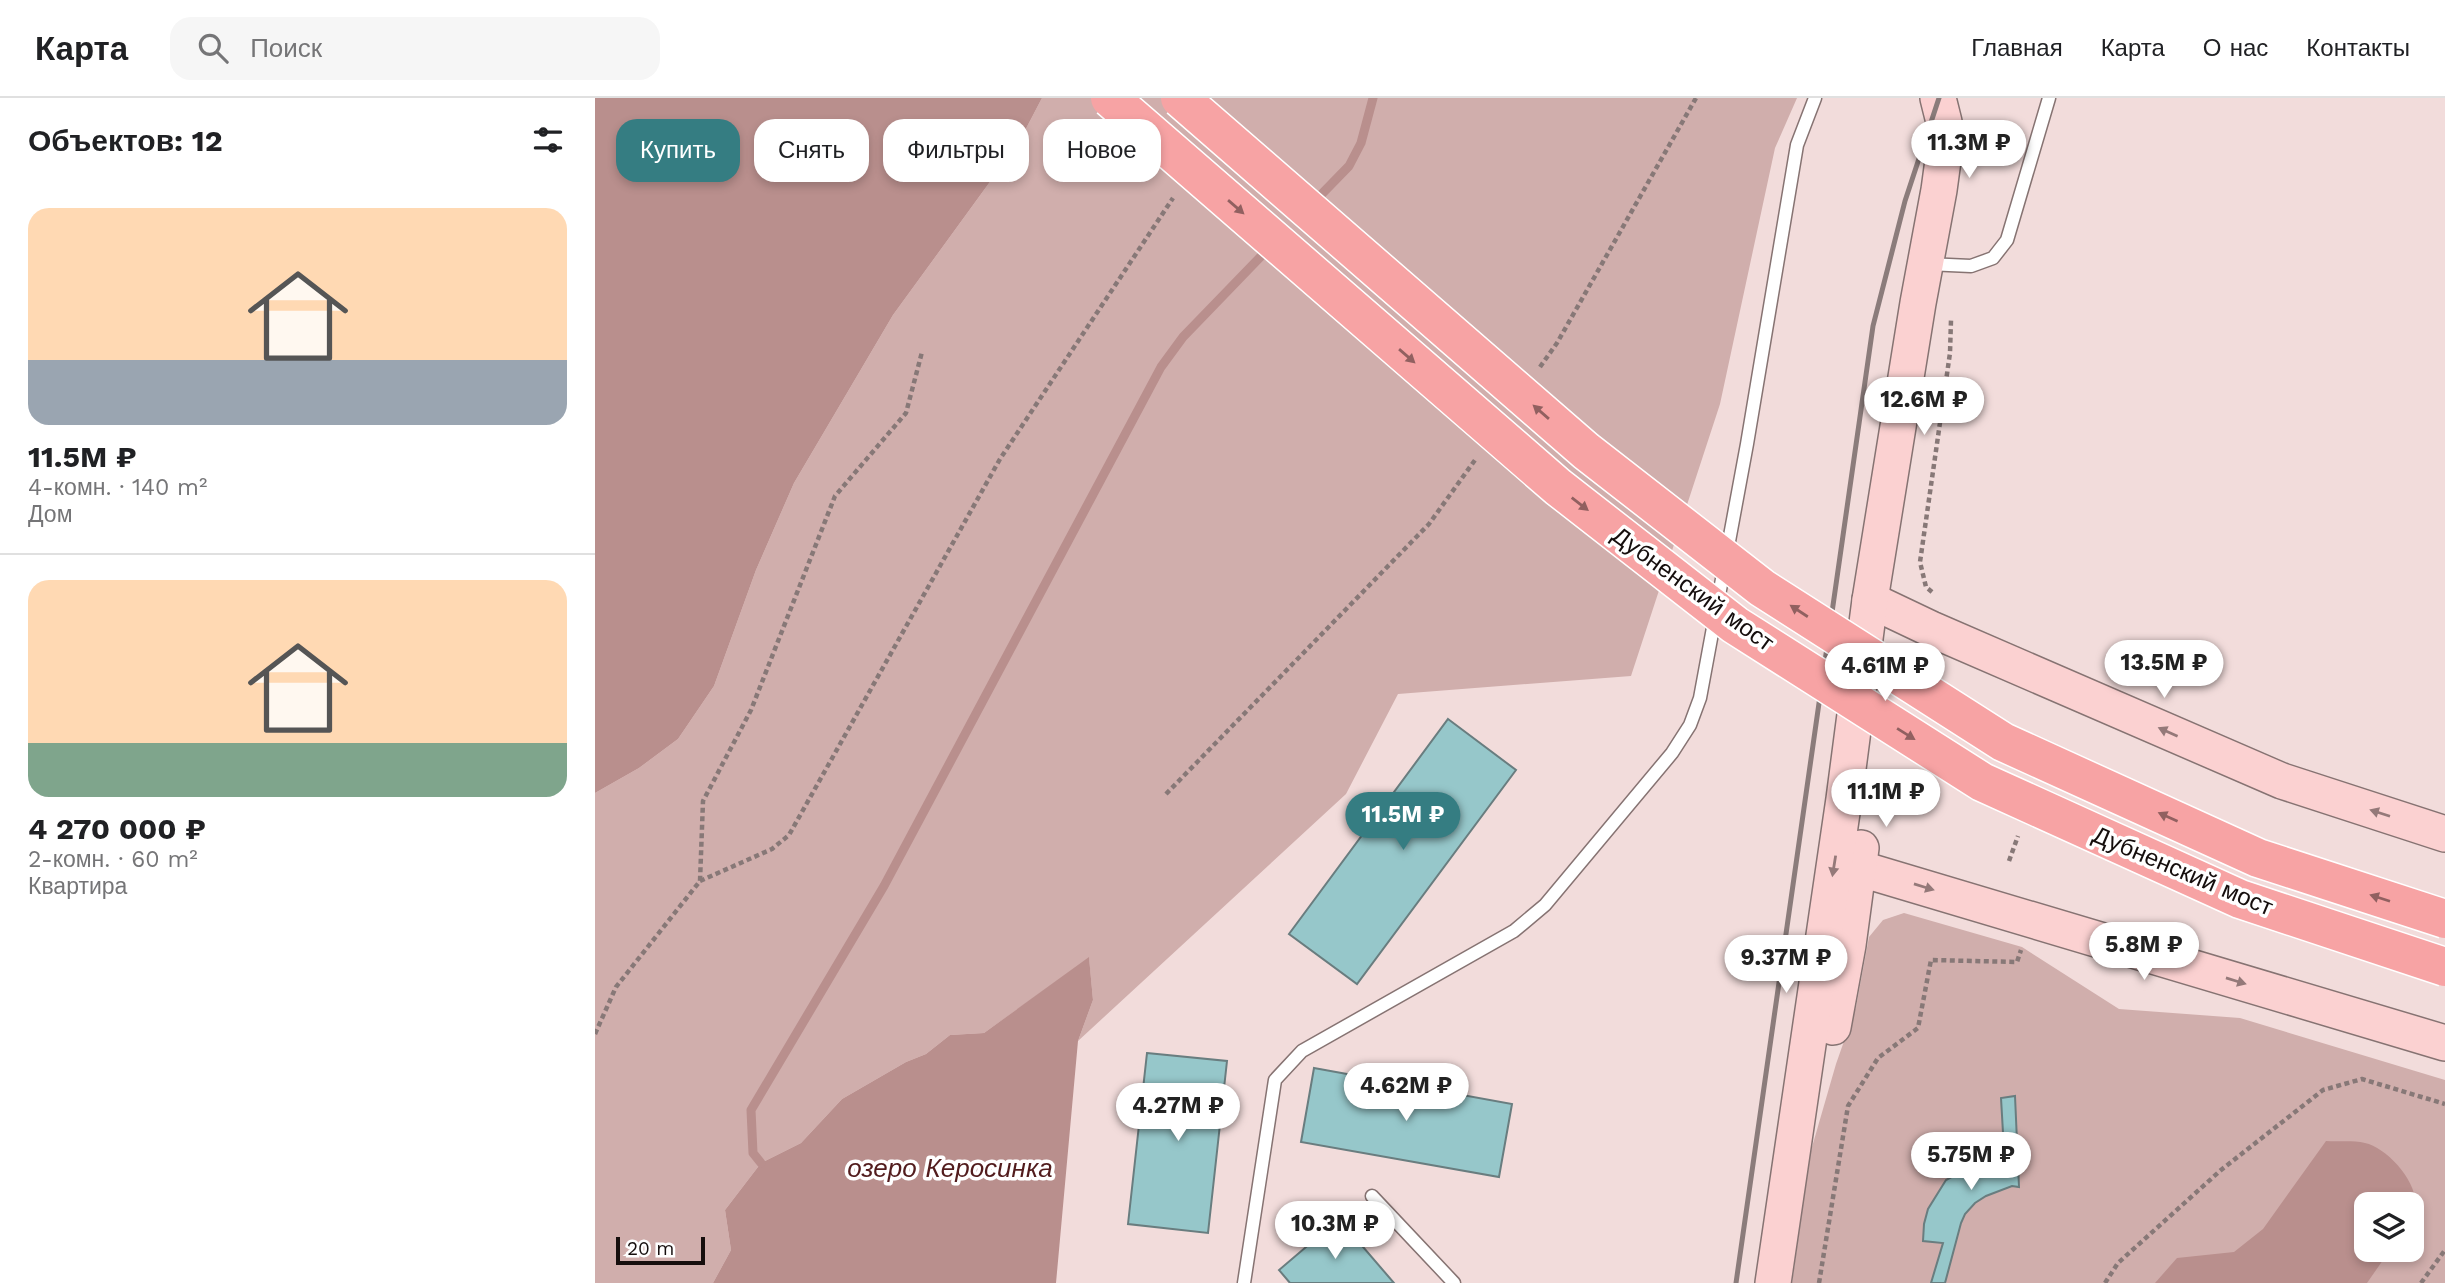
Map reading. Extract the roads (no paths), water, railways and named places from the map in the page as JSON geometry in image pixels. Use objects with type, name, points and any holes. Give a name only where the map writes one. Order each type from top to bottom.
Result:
[{"type":"main road","name":"Дубненский мост","points":[[1110,98],[1558,487],[1735,625],[1982,782],[2240,899],[2445,967]]},
{"type":"main road","name":"Дубненский мост","points":[[1179,98],[1586,451],[1762,588],[2003,742],[2258,858],[2445,919]]},
{"type":"main road","points":[[1773,1283],[1845,799],[1870,600],[1945,146],[1944,122],[1938,98]]},
{"type":"main road","points":[[1870,600],[2282,781],[2445,834]]},
{"type":"main road","points":[[1784,1199],[1829,1045],[1848,945],[1862,844],[1845,799]]},
{"type":"main road","points":[[1859,868],[2445,1043]]},
{"type":"lane","points":[[1244,1283],[1275,1080],[1302,1051],[1514,931],[1545,905],[1672,753],[1689,725],[1703,685],[1797,145],[1815,98]]},
{"type":"lane","points":[[1927,264],[1971,266],[1993,258],[2007,240],[2049,98]]},
{"type":"lane","points":[[1372,1196],[1454,1283]]},
{"type":"water","points":[[595,98],[1042,98],[1029,123],[1029,119],[883,119],[883,182],[990,182],[893,315],[794,483],[756,570],[714,686],[678,739],[639,768],[595,793]]},
{"type":"water","name":"озеро Керосинка","points":[[1089,957],[1093,1000],[1078,1041],[1056,1283],[713,1283],[731,1250],[725,1210],[761,1163],[801,1143],[842,1099],[906,1062],[926,1054],[950,1035],[984,1033]]},
{"type":"water","points":[[2326,1141],[2360,1142],[2375,1147],[2385,1153],[2403,1172],[2413,1192],[2354,1192],[2354,1262],[2382,1262],[2367,1283],[2155,1283],[2177,1258],[2234,1252],[2263,1229]]},
{"type":"waterway","points":[[1313,203],[1349,166],[1361,143],[1373,98]]},
{"type":"waterway","points":[[761,1163],[753,1153],[751,1110],[884,886],[1161,367],[1183,337],[1269,248]]},
{"type":"railway","points":[[1736,1283],[1873,326],[1905,201],[1939,98]]}]
